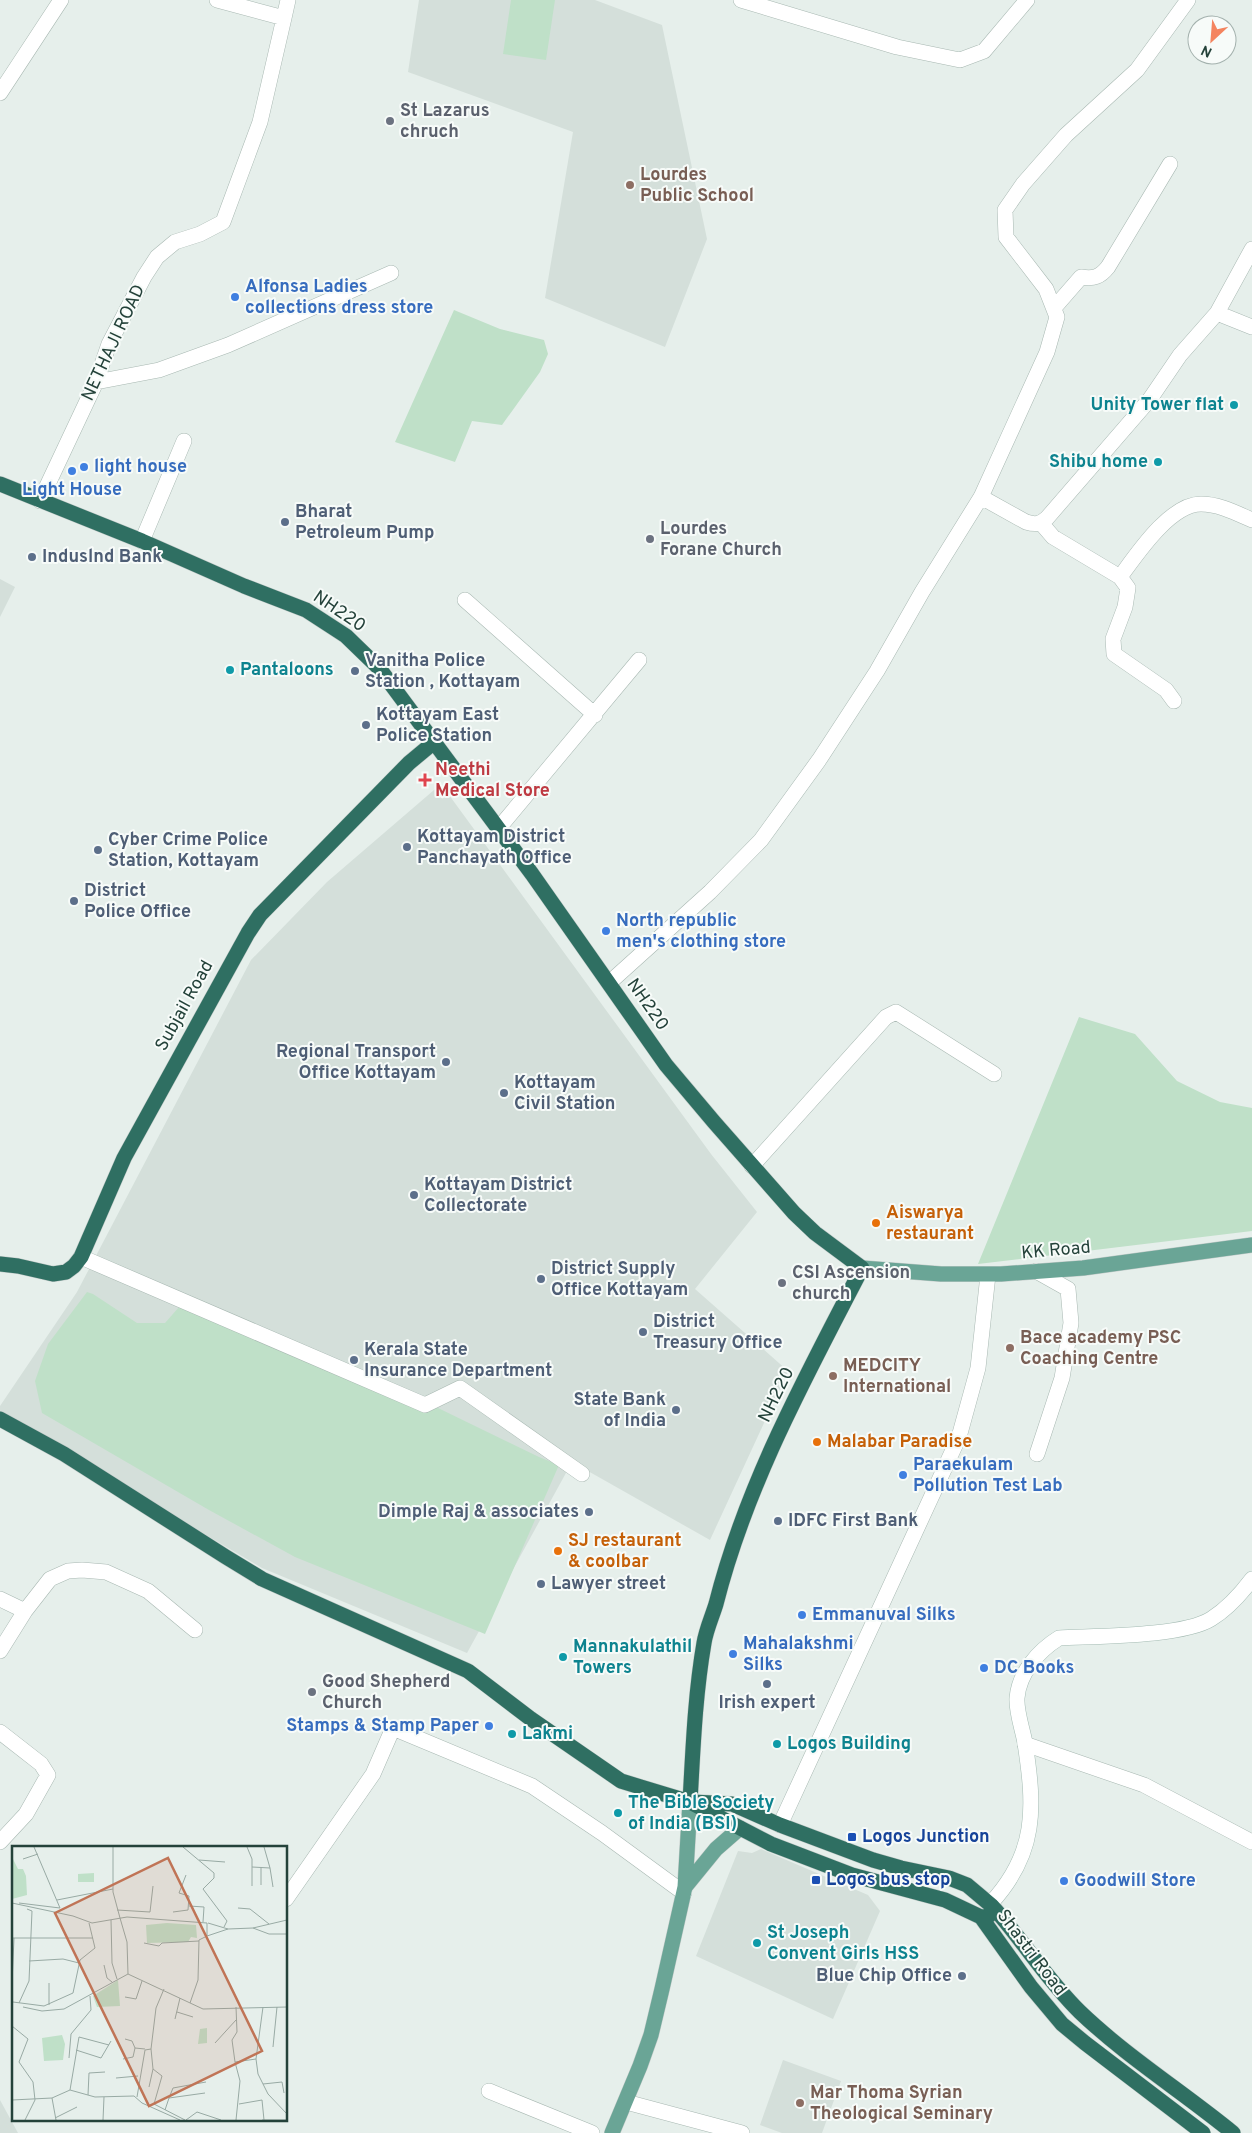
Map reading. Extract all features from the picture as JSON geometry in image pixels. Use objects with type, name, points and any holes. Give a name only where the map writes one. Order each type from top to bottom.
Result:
[{"type":"highway","name":"NH220","points":[[0,484],[306,610],[326,622],[363,651],[379,668],[498,829],[666,1064],[752,1166],[808,1226],[862,1268],[790,1407],[759,1477],[733,1545],[704,1642],[693,1746],[690,1802]]},
{"type":"highway","name":"Subjail Road","points":[[0,1264],[53,1274],[66,1272],[74,1266],[81,1257],[127,1151],[237,950],[260,915],[409,763],[433,743]]},
{"type":"highway","points":[[0,1419],[64,1454],[226,1558],[262,1578],[468,1672],[538,1724],[621,1781],[690,1802]]},
{"type":"highway","name":"Shastri Road","points":[[690,1802],[732,1804],[780,1825],[873,1860],[948,1878],[967,1886],[990,1903],[1006,1921],[1039,1967],[1080,2012],[1105,2034],[1233,2133]]},
{"type":"highway","name":"Shastri Road","points":[[690,1802],[771,1844],[852,1875],[945,1900],[979,1916],[1025,1979],[1062,2024],[1084,2043],[1203,2133]]},
{"type":"highway","points":[[979,1916],[989,1916],[992,1911],[990,1903]]},
{"type":"main road","name":"KK Road","points":[[862,1268],[941,1274],[988,1275],[1083,1268],[1252,1245]]},
{"type":"main road","points":[[612,2133],[626,2102],[651,2034],[685,1890],[690,1802]]},
{"type":"main road","points":[[685,1890],[716,1849],[740,1828]]},
{"type":"street","points":[[0,93],[61,0]]},
{"type":"street","points":[[217,0],[284,18]]},
{"type":"street","name":"NETHAJI ROAD","points":[[40,502],[96,382],[109,344],[144,277],[157,257],[174,242],[200,234],[223,222],[260,122],[288,0]]},
{"type":"street","points":[[741,0],[897,47],[960,60],[984,51],[1027,0]]},
{"type":"street","points":[[609,983],[710,892],[761,840],[819,760],[877,671],[922,592],[981,497],[1047,352],[1057,317],[1046,289],[1006,237],[1005,210],[1023,184],[1066,135],[1137,70],[1188,0]]},
{"type":"street","points":[[1054,308],[1081,277],[1090,279],[1100,276],[1108,267],[1170,164]]},
{"type":"street","points":[[981,497],[1026,522],[1041,523],[1150,399],[1180,355],[1217,313],[1252,249]]},
{"type":"street","points":[[96,382],[159,370],[228,345],[392,273]]},
{"type":"street","points":[[1217,313],[1252,327]]},
{"type":"street","points":[[142,541],[184,441]]},
{"type":"street","points":[[1120,577],[1144,546],[1182,508],[1199,504],[1214,505],[1252,520]]},
{"type":"street","points":[[1041,523],[1053,536],[1120,577],[1128,588],[1125,607],[1113,639],[1114,654],[1166,690],[1174,701]]},
{"type":"street","points":[[466,600],[595,715]]},
{"type":"street","points":[[498,829],[639,660]]},
{"type":"street","points":[[752,1166],[886,1018],[896,1012],[994,1074]]},
{"type":"street","points":[[81,1257],[425,1406],[460,1388],[582,1474]]},
{"type":"street","points":[[1036,1271],[1068,1289],[1071,1323],[1062,1378],[1037,1454]]},
{"type":"street","points":[[780,1825],[959,1437],[978,1368],[988,1275]]},
{"type":"street","points":[[0,1651],[25,1611],[50,1579],[68,1571],[106,1572],[148,1590],[195,1630]]},
{"type":"street","points":[[990,1903],[1008,1885],[1029,1836],[1032,1813],[1025,1744],[1017,1699],[1026,1671],[1044,1647],[1059,1638],[1168,1631],[1186,1628],[1209,1620],[1229,1606],[1252,1581]]},
{"type":"street","points":[[0,1599],[25,1611]]},
{"type":"street","points":[[288,1896],[373,1774],[393,1728],[532,1786],[685,1890]]},
{"type":"street","points":[[0,1732],[41,1764],[48,1775],[26,1814],[0,1842]]},
{"type":"street","points":[[1025,1744],[1144,1785],[1252,1842]]},
{"type":"street","points":[[489,2091],[592,2133]]},
{"type":"street","points":[[626,2102],[742,2133]]},
{"type":"shaded area","name":"Lourdes Public School","points":[[419,0],[595,0],[662,25],[707,239],[665,347],[545,298],[573,132],[408,72]]},
{"type":"shaded area","points":[[0,579],[15,587],[0,617]]},
{"type":"shaded area","points":[[441,784],[711,1154],[757,1212],[695,1289],[788,1371],[710,1540],[572,1462],[467,1653],[262,1568],[0,1413],[0,1406],[77,1292],[251,960],[327,882]]},
{"type":"shaded area","points":[[761,1849],[868,1895],[880,1911],[833,2019],[696,1956],[738,1851],[752,1853]]},
{"type":"shaded area","name":"Mar Thoma Syrian Theological Seminary","points":[[783,2060],[841,2081],[822,2133],[782,2133],[760,2125]]},
{"type":"shaded area","points":[[0,2100],[18,2133],[0,2133]]},
{"type":"green space","points":[[511,0],[555,0],[546,60],[503,54]]},
{"type":"green space","points":[[454,310],[500,329],[544,340],[548,354],[540,372],[502,425],[472,421],[455,462],[395,442]]},
{"type":"green space","points":[[1079,1017],[1135,1034],[1177,1081],[1220,1102],[1252,1108],[1252,1231],[978,1264]]},
{"type":"green space","points":[[87,1292],[137,1323],[165,1323],[187,1298],[401,1390],[559,1465],[485,1634],[295,1557],[209,1510],[42,1413],[35,1381],[48,1344]]},
{"type":"place","name":"St Lazarus chruch","points":[[390,121]]},
{"type":"place","name":"Lourdes Public School","points":[[630,185]]},
{"type":"place","name":"Alfonsa Ladies collections dress store","points":[[235,297]]},
{"type":"place","name":"Unity Tower flat","points":[[1234,405]]},
{"type":"place","name":"Shibu home","points":[[1158,462]]},
{"type":"place","name":"light house","points":[[84,467]]},
{"type":"place","name":"Light House","points":[[72,471]]},
{"type":"place","name":"Bharat Petroleum Pump","points":[[285,522]]},
{"type":"place","name":"Lourdes Forane Church","points":[[650,539]]},
{"type":"place","name":"Induslnd Bank","points":[[32,557]]},
{"type":"place","name":"Pantaloons","points":[[230,670]]},
{"type":"place","name":"Vanitha Police Station , Kottayam","points":[[355,671]]},
{"type":"place","name":"Kottayam East Police Station","points":[[366,725]]},
{"type":"place","name":"Neethi Medical Store","points":[[425,780]]},
{"type":"place","name":"Kottayam District Panchayath Office","points":[[407,847]]},
{"type":"place","name":"Cyber Crime Police Station, Kottayam","points":[[98,850]]},
{"type":"place","name":"District Police Office","points":[[74,901]]},
{"type":"place","name":"North republic men's clothing store","points":[[606,931]]},
{"type":"place","name":"Regional Transport Office Kottayam","points":[[446,1062]]},
{"type":"place","name":"Kottayam Civil Station","points":[[504,1093]]},
{"type":"place","name":"Kottayam District Collectorate","points":[[414,1195]]},
{"type":"place","name":"Aiswarya restaurant","points":[[876,1223]]},
{"type":"place","name":"District Supply Office Kottayam","points":[[541,1279]]},
{"type":"place","name":"CSI Ascension church","points":[[782,1283]]},
{"type":"place","name":"District Treasury Office","points":[[643,1332]]},
{"type":"place","name":"Bace academy PSC Coaching Centre","points":[[1010,1348]]},
{"type":"place","name":"Kerala State Insurance Department","points":[[354,1360]]},
{"type":"place","name":"MEDCITY International","points":[[833,1376]]},
{"type":"place","name":"State Bank of India","points":[[676,1410]]},
{"type":"place","name":"Malabar Paradise","points":[[817,1442]]},
{"type":"place","name":"Paraekulam Pollution Test Lab","points":[[903,1475]]},
{"type":"place","name":"Dimple Raj & associates","points":[[589,1512]]},
{"type":"place","name":"IDFC First Bank","points":[[778,1521]]},
{"type":"place","name":"SJ restaurant & coolbar","points":[[558,1551]]},
{"type":"place","name":"Lawyer street","points":[[541,1584]]},
{"type":"place","name":"Emmanuval Silks","points":[[802,1615]]},
{"type":"place","name":"Mahalakshmi Silks","points":[[733,1654]]},
{"type":"place","name":"Mannakulathil Towers","points":[[563,1657]]},
{"type":"place","name":"DC Books","points":[[984,1668]]},
{"type":"place","name":"Irish expert","points":[[767,1684]]},
{"type":"place","name":"Good Shepherd Church","points":[[312,1692]]},
{"type":"place","name":"Stamps & Stamp Paper","points":[[489,1726]]},
{"type":"place","name":"Lakmi","points":[[512,1734]]},
{"type":"place","name":"Logos Building","points":[[777,1744]]},
{"type":"place","name":"The Bible Society of India (BSI)","points":[[618,1813]]},
{"type":"place","name":"Logos Junction","points":[[852,1837]]},
{"type":"place","name":"Logos bus stop","points":[[816,1880]]},
{"type":"place","name":"Goodwill Store","points":[[1064,1881]]},
{"type":"place","name":"St Joseph Convent Girls HSS","points":[[757,1943]]},
{"type":"place","name":"Blue Chip Office","points":[[962,1976]]},
{"type":"place","name":"Mar Thoma Syrian Theological Seminary","points":[[800,2103]]}]
